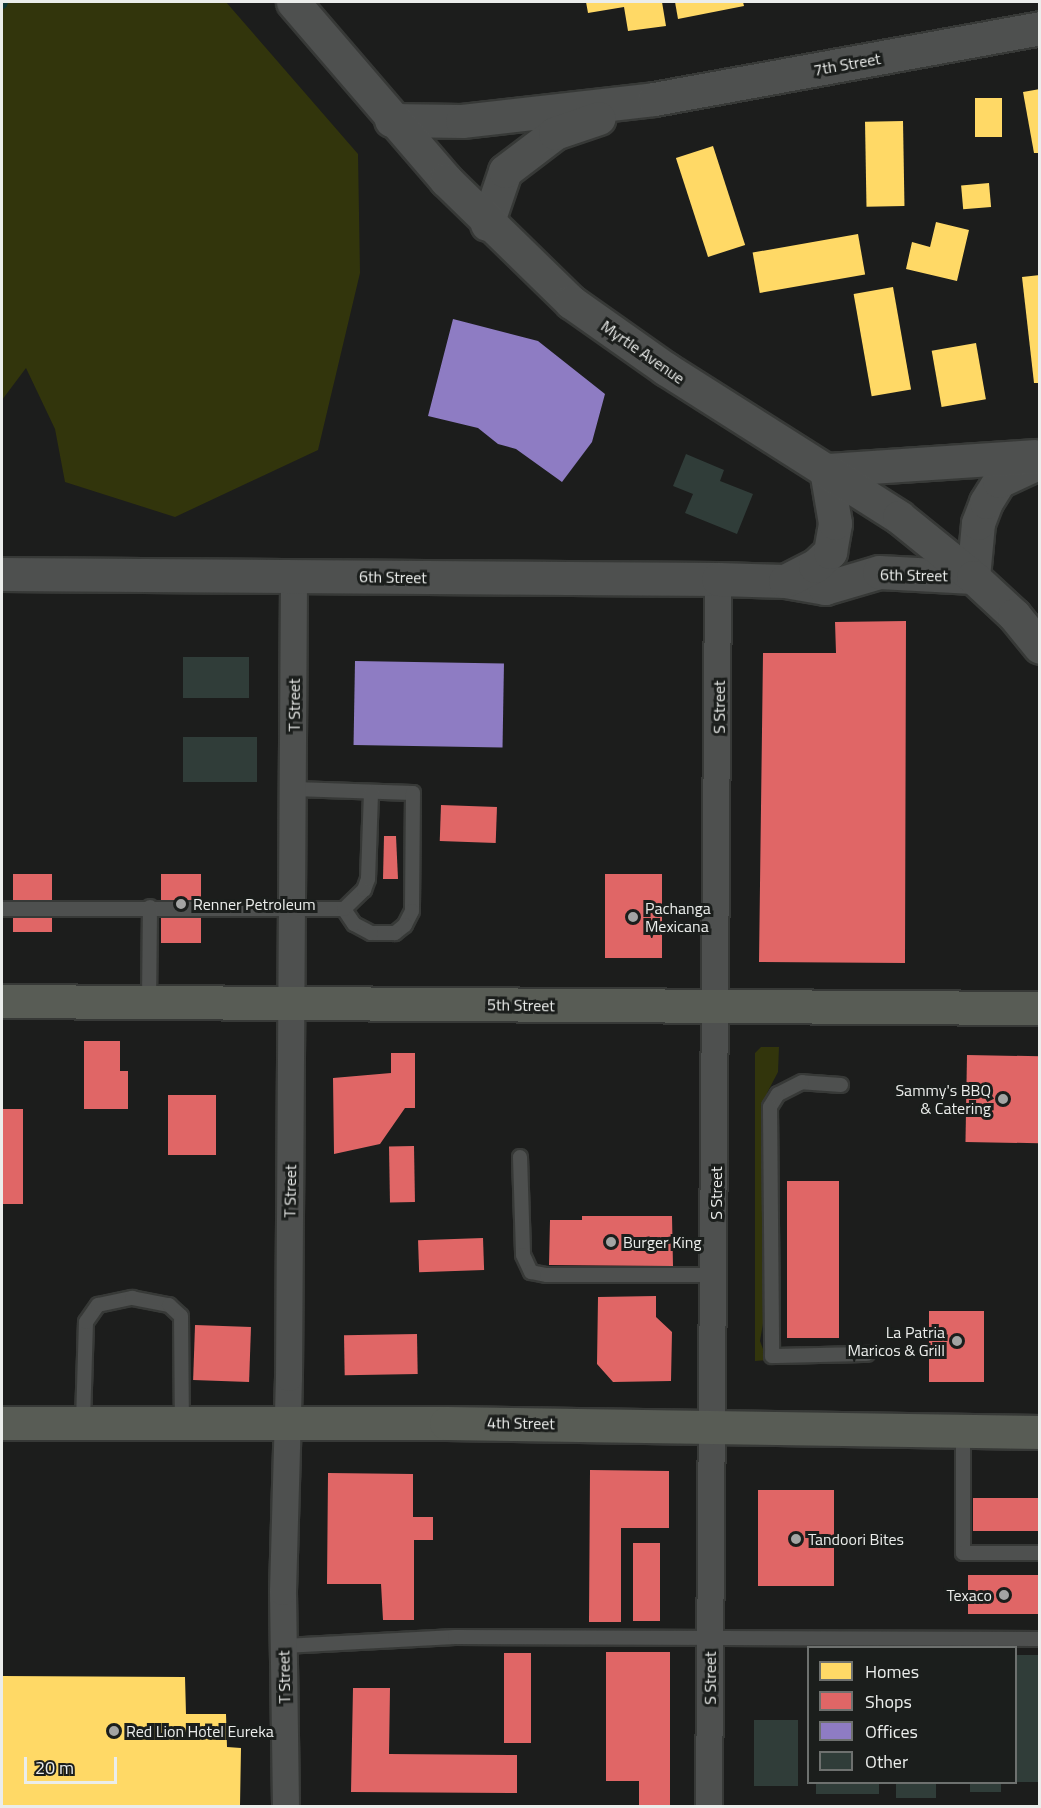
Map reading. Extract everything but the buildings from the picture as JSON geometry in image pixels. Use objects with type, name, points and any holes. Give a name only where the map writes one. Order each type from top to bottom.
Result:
[{"type":"highway","name":"5th Street","points":[[2,1001],[716,1004],[1040,1008]]},
{"type":"highway","name":"4th Street","points":[[2,1423],[287,1422],[1040,1432]]},
{"type":"street","name":"Myrtle Avenue","points":[[293,2],[391,120],[487,224],[571,302],[666,369],[899,517],[973,577],[1014,615],[1040,647]]},
{"type":"street","name":"7th Street","points":[[654,99],[1040,28]]},
{"type":"street","points":[[391,120],[462,121],[654,99]]},
{"type":"street","points":[[487,224],[505,171],[521,158],[555,133],[654,99]]},
{"type":"street","points":[[826,470],[1040,456]]},
{"type":"street","points":[[973,577],[978,523],[986,502],[999,481],[1040,462]]},
{"type":"street","name":"6th Street","points":[[785,581],[815,566],[830,552],[835,523],[826,470]]},
{"type":"street","name":"6th Street","points":[[2,574],[718,579],[785,581],[825,588],[879,572],[973,577]]},
{"type":"street","name":"T Street","points":[[286,1806],[284,1646],[294,789],[294,576]]},
{"type":"street","name":"S Street","points":[[709,1806],[715,1275],[718,579]]},
{"type":"lane","points":[[294,789],[413,794],[412,911],[395,933],[382,936],[354,924],[344,909]]},
{"type":"lane","points":[[2,909],[150,907],[344,909],[364,890],[368,879],[371,792]]},
{"type":"lane","points":[[149,1002],[150,907]]},
{"type":"lane","points":[[841,1085],[802,1082],[778,1094],[770,1107],[772,1356],[867,1354]]},
{"type":"lane","points":[[520,1157],[523,1255],[531,1272],[547,1275],[715,1275]]},
{"type":"lane","points":[[83,1422],[86,1322],[98,1305],[132,1298],[169,1305],[181,1316],[182,1422]]},
{"type":"lane","points":[[963,1431],[963,1553],[1040,1553]]},
{"type":"lane","points":[[284,1646],[455,1636],[1040,1639]]},
{"type":"green space","points":[[2,2],[226,2],[358,154],[360,273],[318,450],[175,517],[65,482],[55,429],[26,368],[2,400]]},
{"type":"green space","points":[[761,1047],[779,1047],[778,1072],[767,1093],[766,1305],[760,1341],[767,1360],[755,1361],[755,1053]]},
{"type":"place","name":"Renner Petroleum","points":[[181,904]]},
{"type":"place","name":"Pachanga Mexicana","points":[[633,917]]},
{"type":"place","name":"Sammy's BBQ & Catering","points":[[1003,1099]]},
{"type":"place","name":"Burger King","points":[[611,1242]]},
{"type":"place","name":"La Patria Maricos & Grill","points":[[957,1341]]},
{"type":"place","name":"Tandoori Bites","points":[[796,1539]]},
{"type":"place","name":"Texaco","points":[[1004,1595]]},
{"type":"place","name":"Red Lion Hotel Eureka","points":[[114,1731]]}]
